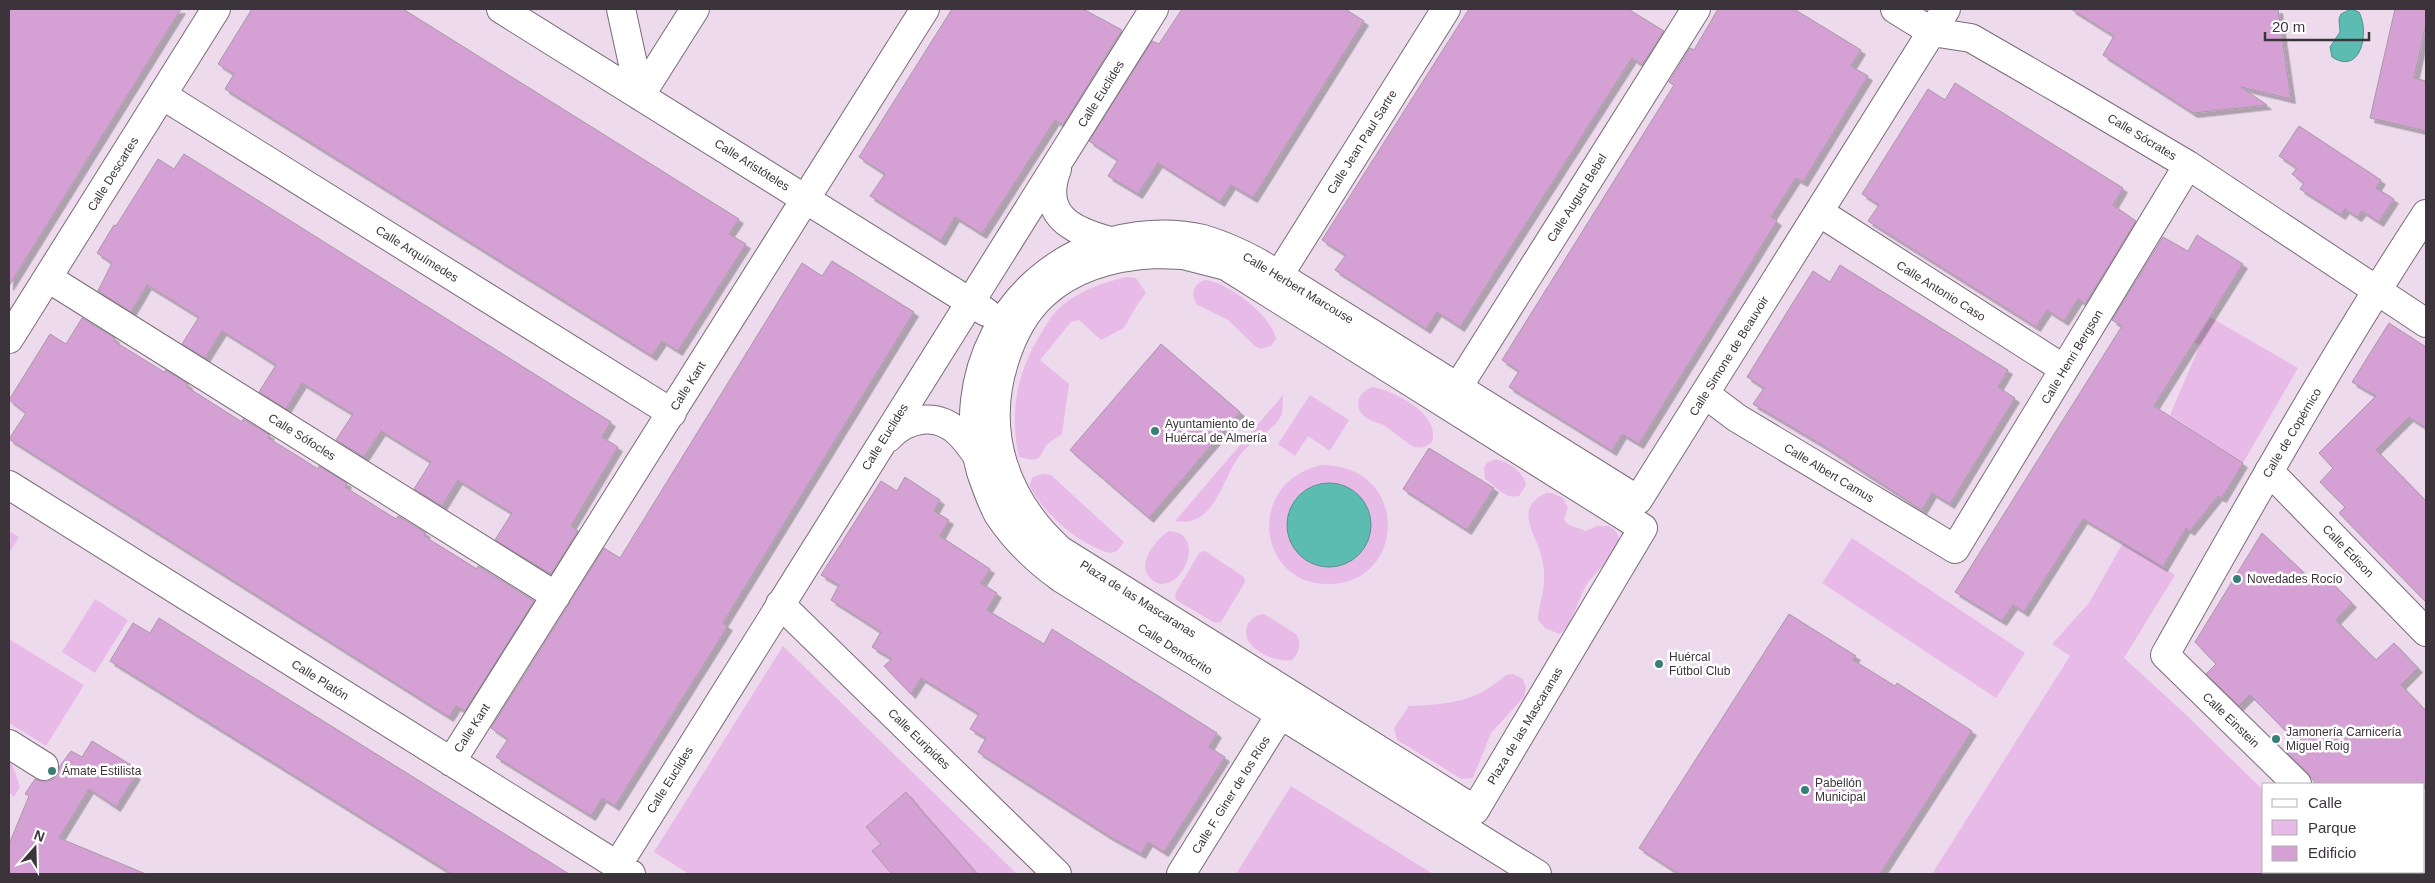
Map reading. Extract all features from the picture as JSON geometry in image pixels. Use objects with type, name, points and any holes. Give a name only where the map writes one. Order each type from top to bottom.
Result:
[{"type":"street","name":"Calle Descartes","points":[[9,339],[216,9]]},
{"type":"street","name":"Calle Aristóteles","points":[[501,9],[1002,322]]},
{"type":"street","points":[[621,9],[640,96]]},
{"type":"street","points":[[640,96],[695,9]]},
{"type":"street","name":"Calle Kant","points":[[451,762],[925,9]]},
{"type":"street","name":"Calle Euclides","points":[[624,870],[780,604],[1154,9]]},
{"type":"street","name":"Calle Jean Paul Sartre","points":[[1279,275],[1446,9]]},
{"type":"street","name":"Calle August Bebel","points":[[1458,387],[1696,9]]},
{"type":"street","name":"Calle Sócrates","points":[[1895,9],[1932,32],[1971,38],[2188,165],[2426,323]]},
{"type":"street","name":"Calle Simone de Beauvoir","points":[[1458,387],[1638,500],[1946,9]]},
{"type":"street","name":"Calle Arquímedes","points":[[162,95],[672,413]]},
{"type":"street","points":[[1062,156],[1052,189],[1054,204],[1060,217],[1071,227],[1084,234],[1110,241]]},
{"type":"street","name":"Calle Henri Bergson","points":[[1955,549],[2188,165]]},
{"type":"street","name":"Calle Antonio Caso","points":[[1818,212],[2064,369]]},
{"type":"street","name":"Calle de Copérnico","points":[[2165,655],[2269,470],[2376,291],[2426,214]]},
{"type":"street","name":"Calle Herbert Marcouse","points":[[1002,322],[1030,286],[1054,267],[1081,251],[1110,241],[1141,235],[1172,235],[1202,239],[1232,248],[1279,275],[1458,387]]},
{"type":"street","name":"Plaza de las Mascaranas","points":[[1132,255],[1183,255],[1226,266],[1643,528],[1475,810],[1060,550],[1028,515],[1016,497],[996,438],[996,398],[1000,374],[1012,338],[1037,301],[1060,282],[1089,267],[1112,259],[1132,255]]},
{"type":"street","name":"Calle Sófocles","points":[[48,278],[556,596]]},
{"type":"street","name":"Calle Demócrito","points":[[1002,322],[982,363],[975,394],[973,424],[976,454],[986,488],[998,512],[1015,538],[1036,560],[1061,578],[1280,716],[1537,874]]},
{"type":"street","name":"Calle Albert Camus","points":[[1705,394],[1737,418],[1955,549]]},
{"type":"street","points":[[878,450],[904,424],[919,420],[933,420],[947,424],[959,433],[976,454]]},
{"type":"street","name":"Calle Edison","points":[[2269,470],[2426,632]]},
{"type":"street","name":"Calle Platón","points":[[9,486],[624,870]]},
{"type":"street","name":"Calle Euripides","points":[[780,604],[1057,874]]},
{"type":"street","name":"Calle Einstein","points":[[2165,655],[2296,783]]},
{"type":"street","name":"Calle F. Giner de los Ríos","points":[[1181,874],[1280,716]]},
{"type":"street","points":[[9,744],[44,766]]},
{"type":"green space","points":[[1126,277],[1136,278],[1146,293],[1124,328],[1101,340],[1079,320],[1071,322],[1040,360],[1069,384],[1062,434],[1047,444],[1039,458],[1033,460],[1019,457],[1015,424],[1017,392],[1026,362],[1033,347],[1051,318],[1064,304],[1098,285]]},
{"type":"green space","points":[[1205,280],[1214,282],[1237,293],[1258,311],[1273,330],[1276,339],[1271,346],[1261,349],[1256,347],[1228,320],[1196,304],[1193,293],[1194,289]]},
{"type":"green space","points":[[2210,317],[2298,368],[2243,463],[2170,415],[2200,345],[2194,342]]},
{"type":"green space","points":[[1373,387],[1404,399],[1423,414],[1430,422],[1433,432],[1432,442],[1423,447],[1412,446],[1387,427],[1364,416],[1359,410],[1358,401],[1365,391]]},
{"type":"green space","points":[[1283,395],[1282,414],[1278,421],[1240,455],[1209,510],[1200,517],[1189,521],[1175,521]]},
{"type":"green space","points":[[1310,395],[1349,420],[1330,451],[1308,436],[1295,456],[1278,444]]},
{"type":"green space","points":[[1496,459],[1510,465],[1525,480],[1526,485],[1519,496],[1509,496],[1501,492],[1485,479],[1484,467],[1487,463]]},
{"type":"green space","points":[[1321,465],[1351,470],[1371,484],[1384,503],[1388,525],[1384,547],[1373,566],[1354,579],[1328,584],[1304,580],[1286,568],[1275,551],[1269,531],[1271,511],[1280,491],[1297,475]],"holes":[[[1320,483],[1334,483],[1293,502],[1310,487]]]},
{"type":"green space","points":[[1043,474],[1051,475],[1124,542],[1117,551],[1110,553],[1086,543],[1063,526],[1043,507],[1029,485],[1033,477]]},
{"type":"green space","points":[[1546,493],[1552,493],[1563,498],[1568,508],[1564,519],[1567,524],[1586,531],[1597,526],[1609,526],[1619,536],[1618,546],[1615,551],[1590,579],[1568,626],[1559,634],[1545,628],[1538,620],[1544,586],[1544,572],[1541,554],[1528,517],[1532,504],[1537,498]]},
{"type":"green space","points":[[9,531],[19,537],[9,553]]},
{"type":"green space","points":[[1169,531],[1180,534],[1187,541],[1189,549],[1188,559],[1184,569],[1177,577],[1169,583],[1160,584],[1150,578],[1146,572],[1146,559],[1149,552]]},
{"type":"green space","points":[[1852,538],[2025,653],[1996,698],[1822,583]]},
{"type":"green space","points":[[2123,543],[2175,575],[2124,658],[2181,710],[2262,789],[2262,873],[2348,874],[1932,874],[2070,656],[2052,644],[2089,603]]},
{"type":"green space","points":[[1205,551],[1244,577],[1245,582],[1221,622],[1215,623],[1176,600],[1175,594],[1199,553]]},
{"type":"green space","points":[[95,599],[128,620],[95,673],[62,652]]},
{"type":"green space","points":[[1264,614],[1296,634],[1299,647],[1297,654],[1292,660],[1285,661],[1268,656],[1260,652],[1248,639],[1246,632],[1248,624],[1255,617]]},
{"type":"green space","points":[[9,639],[84,685],[46,746],[9,723]]},
{"type":"green space","points":[[783,646],[1017,874],[977,874],[906,793],[866,827],[881,844],[872,851],[892,874],[689,874],[654,852]]},
{"type":"green space","points":[[1513,674],[1523,679],[1526,687],[1524,697],[1491,733],[1473,778],[1462,779],[1397,740],[1394,728],[1409,706],[1449,703],[1472,697],[1506,675]]},
{"type":"green space","points":[[9,755],[20,787],[14,797],[9,792]]},
{"type":"green space","points":[[1291,786],[1433,874],[1236,874]]},
{"type":"shaded area","points":[[2351,9],[2359,12],[2364,30],[2363,40],[2356,56],[2350,61],[2342,61],[2332,57],[2330,47],[2340,32],[2339,19],[2341,14]]},
{"type":"shaded area","points":[[1329,483],[1345,486],[1359,495],[1368,509],[1371,525],[1368,541],[1359,555],[1345,564],[1329,567],[1313,564],[1299,555],[1290,541],[1287,525],[1290,509],[1299,495],[1313,486]]},
{"type":"building","points":[[9,9],[181,9],[9,286]]},
{"type":"building","points":[[252,9],[403,9],[739,219],[729,234],[746,244],[678,351],[662,341],[652,356],[225,89],[234,74],[218,64]]},
{"type":"building","points":[[952,9],[1083,9],[1122,30],[1063,125],[1055,120],[982,234],[955,217],[941,241],[870,196],[885,174],[859,157]]},
{"type":"building","points":[[1182,9],[1345,9],[1364,21],[1253,198],[1231,185],[1220,202],[1158,163],[1138,194],[1108,176],[1118,160],[1089,141],[1152,41],[1159,44]]},
{"type":"building","points":[[1469,9],[1628,9],[1664,31],[1642,65],[1632,58],[1460,327],[1437,312],[1426,329],[1335,270],[1346,255],[1322,240]]},
{"type":"building","points":[[1718,9],[1794,9],[1861,50],[1851,66],[1868,76],[1803,182],[1796,178],[1771,217],[1777,221],[1639,444],[1622,434],[1612,451],[1509,387],[1519,371],[1502,360],[1674,85],[1669,82],[1690,48],[1694,50]]},
{"type":"building","points":[[2071,9],[2278,9],[2291,99],[2241,87],[2267,105],[2193,113],[2103,55],[2114,36]]},
{"type":"building","points":[[2395,9],[2426,9],[2426,24],[2414,78],[2426,81],[2426,131],[2370,118]]},
{"type":"building","points":[[1955,83],[2123,188],[2113,205],[2136,221],[2085,304],[2078,299],[2064,321],[2047,310],[2036,327],[1868,221],[1879,205],[1862,194],[1928,89],[1945,100]]},
{"type":"building","points":[[2299,126],[2381,180],[2376,188],[2394,199],[2379,222],[2362,211],[2357,217],[2345,209],[2341,215],[2300,189],[2304,183],[2292,174],[2297,168],[2279,156]]},
{"type":"building","points":[[184,154],[611,422],[602,437],[618,447],[571,526],[578,531],[551,574],[495,540],[512,513],[458,480],[442,506],[414,489],[431,462],[381,431],[364,457],[336,440],[353,414],[302,383],[286,409],[259,392],[276,365],[251,349],[222,331],[205,358],[182,344],[199,317],[147,285],[131,312],[98,291],[112,263],[97,253],[114,225],[116,226],[158,159],[174,169]]},
{"type":"building","points":[[2197,235],[2243,264],[2154,406],[2243,463],[2222,498],[2218,496],[2190,531],[2186,528],[2163,567],[2083,519],[2024,612],[2013,605],[2002,621],[1955,592],[2122,326],[2112,320],[2163,237],[2188,251]]},
{"type":"building","points":[[832,261],[914,312],[723,623],[728,626],[615,806],[602,798],[591,816],[496,757],[508,739],[491,728],[604,548],[620,558],[802,263],[822,276]]},
{"type":"building","points":[[1840,265],[2008,370],[1998,387],[2015,398],[1950,504],[1932,493],[1922,510],[1822,445],[1753,404],[1764,388],[1747,377],[1794,301],[1813,271],[1830,282]]},
{"type":"building","points":[[82,318],[115,338],[114,341],[117,343],[164,372],[166,370],[188,384],[187,387],[242,422],[243,419],[270,435],[268,438],[318,469],[319,466],[347,483],[345,487],[396,519],[398,516],[426,533],[424,536],[477,569],[478,566],[534,601],[465,711],[456,706],[449,717],[9,439],[26,413],[9,400],[50,334],[66,344]]},
{"type":"building","points":[[2389,323],[2426,347],[2426,428],[2409,417],[2376,450],[2426,501],[2426,602],[2339,513],[2345,507],[2320,482],[2333,468],[2319,453],[2376,396],[2352,382]]},
{"type":"building","name":"Ayuntamiento de Huércal de Almería","points":[[1161,344],[1240,412],[1149,518],[1070,450]]},
{"type":"building","points":[[1429,448],[1494,488],[1467,530],[1403,489]]},
{"type":"building","points":[[905,477],[940,500],[934,511],[949,520],[940,536],[990,569],[981,583],[997,593],[987,610],[1044,644],[1052,629],[1217,733],[1209,747],[1225,757],[1164,852],[1148,842],[1141,854],[1107,835],[978,752],[986,738],[970,729],[979,714],[921,678],[911,694],[884,666],[892,659],[872,647],[881,632],[831,600],[839,585],[821,575],[881,481],[897,491]]},
{"type":"building","points":[[2262,533],[2319,587],[2327,578],[2352,603],[2336,620],[2376,660],[2394,643],[2418,668],[2401,685],[2426,711],[2426,784],[2315,783],[2308,773],[2286,752],[2296,742],[2250,695],[2239,706],[2206,674],[2216,664],[2195,642]]},
{"type":"building","name":"Pabellón Municipal","points":[[1789,614],[1856,656],[1853,660],[1895,686],[1897,683],[1972,731],[1880,874],[1679,874],[1639,848]]},
{"type":"building","points":[[159,618],[569,874],[452,874],[110,661],[133,623],[150,633]]},
{"type":"building","points":[[92,741],[131,765],[128,770],[136,775],[116,807],[89,789],[59,838],[146,874],[9,874],[9,844],[29,796],[25,794],[35,779],[44,782],[52,780],[71,751],[82,757]]},
{"type":"building","points":[[906,792],[977,874],[892,874],[872,851],[881,844],[866,827]]},
{"type":"place","name":"Ayuntamiento de Huércal de Almería","points":[[1155,431]]},
{"type":"place","name":"Novedades Rocío","points":[[2237,579]]},
{"type":"place","name":"Huércal Fútbol Club","points":[[1659,664]]},
{"type":"place","name":"Jamonería Carnicería Miguel Roig","points":[[2276,739]]},
{"type":"place","name":"Ámate Estilista","points":[[52,771]]},
{"type":"place","name":"Pabellón Municipal","points":[[1805,790]]}]
